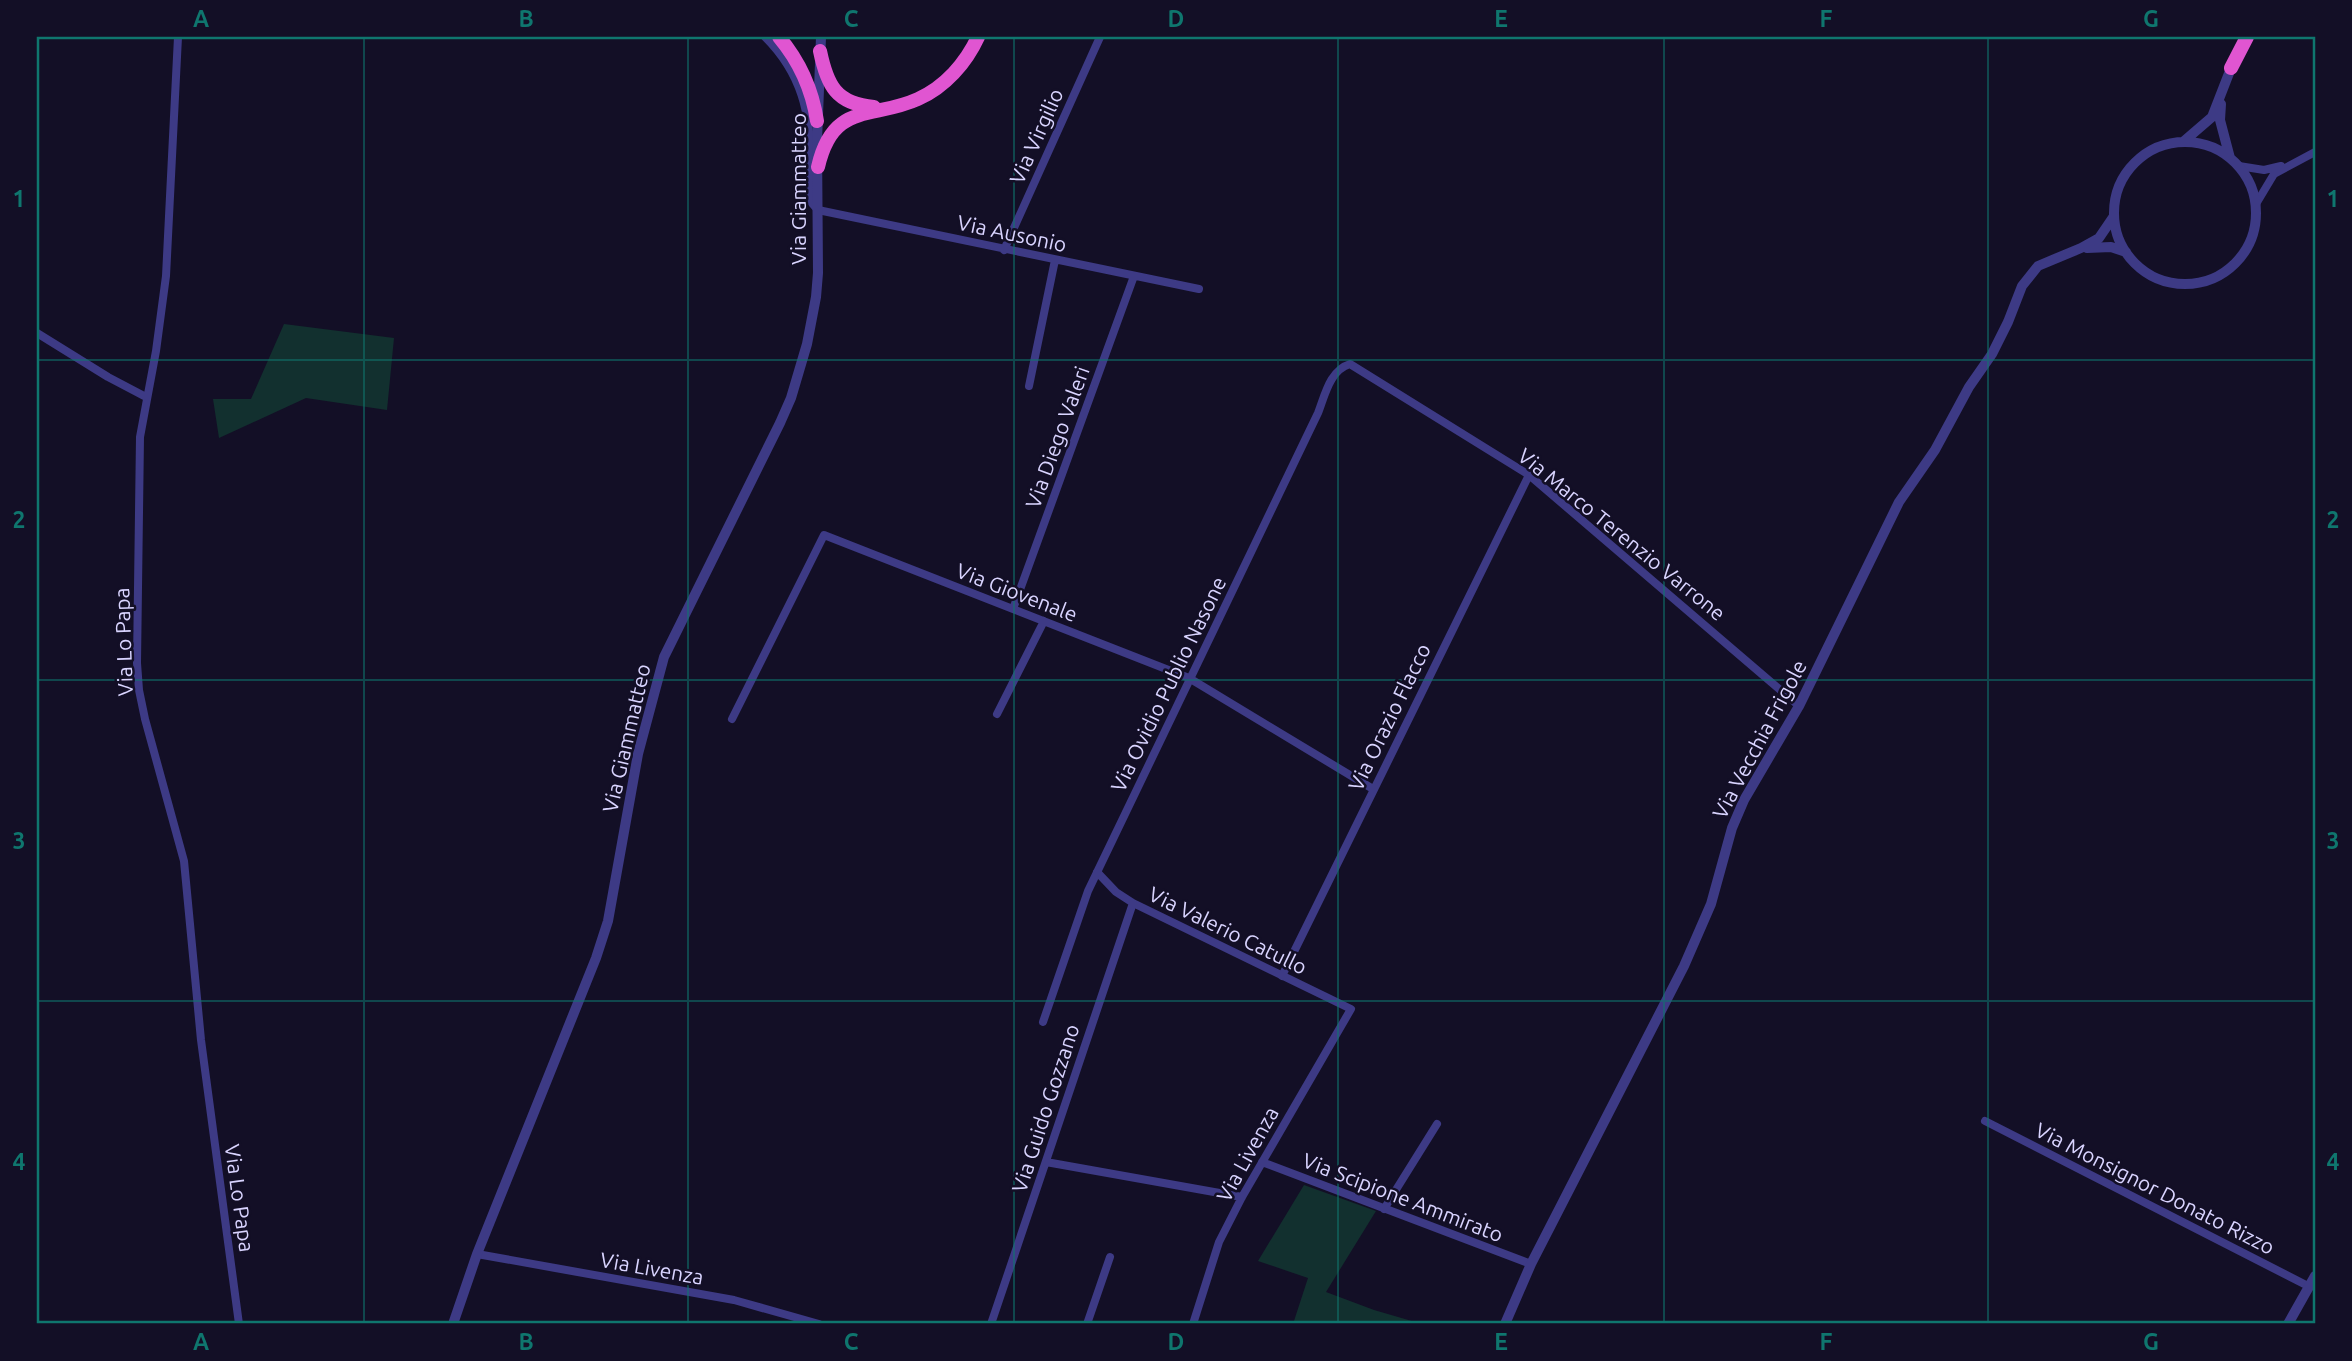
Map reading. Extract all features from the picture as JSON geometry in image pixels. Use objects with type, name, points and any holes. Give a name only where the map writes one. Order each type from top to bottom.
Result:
[{"type":"highway","points":[[779,37],[796,59],[807,80],[817,121]]},
{"type":"highway","points":[[818,167],[825,143],[845,122],[868,111],[920,98],[943,83],[961,65],[978,37]]},
{"type":"highway","points":[[2233,63],[2238,37]]},
{"type":"highway","points":[[2233,63],[2246,37]]},
{"type":"highway","points":[[820,44],[830,84],[842,98],[866,106],[897,105]]},
{"type":"street","name":"Via Lo Papa","points":[[178,37],[166,276],[156,351],[139,437],[137,663],[139,690],[184,861],[201,1041],[239,1324]]},
{"type":"street","points":[[765,37],[786,60],[799,85],[809,131],[811,202],[818,211]]},
{"type":"street","name":"Via Virgilio","points":[[1004,250],[1100,37]]},
{"type":"street","name":"Via Giammatteo","points":[[453,1324],[477,1254],[608,922],[638,754],[664,657],[780,423],[800,372],[816,297],[820,44]]},
{"type":"street","name":"Via Vecchia Frigole","points":[[2183,142],[2212,117],[2233,63]]},
{"type":"street","name":"Via Vecchia Frigole","points":[[2223,94],[2220,120],[2234,162],[2250,184],[2256,204],[2255,225],[2248,245],[2236,262],[2219,275],[2200,282],[2179,283],[2158,278],[2140,268],[2126,252],[2117,235],[2114,216],[2115,198],[2122,180],[2133,165],[2147,153],[2164,145],[2183,142],[2200,143],[2216,149],[2234,162]]},
{"type":"street","points":[[2256,204],[2274,174],[2315,152]]},
{"type":"street","points":[[2234,162],[2264,170],[2287,165]]},
{"type":"street","name":"Via Ausonio","points":[[818,211],[1199,289]]},
{"type":"street","name":"Via Vecchia Frigole","points":[[1504,1324],[1531,1264],[1684,966],[1711,904],[1732,828],[1744,800],[1799,706],[1899,502],[1935,450],[1969,387],[1992,354],[2022,286],[2038,266],[2099,238],[2114,216]]},
{"type":"street","name":"Via Vecchia Frigole","points":[[2081,248],[2111,247],[2126,252]]},
{"type":"street","points":[[1029,386],[1055,260]]},
{"type":"street","name":"Via Diego Valeri","points":[[1013,609],[1134,276]]},
{"type":"street","points":[[37,333],[146,397]]},
{"type":"street","name":"Via Marco Terenzio Varrone","points":[[1340,367],[1350,364],[1529,475],[1799,706]]},
{"type":"street","name":"Via Ovidio Publio Nasone","points":[[1043,1022],[1088,891],[1318,414],[1333,376],[1340,367]]},
{"type":"street","name":"Via Orazio Flacco","points":[[1282,976],[1529,475]]},
{"type":"street","name":"Via Giovenale","points":[[732,719],[824,535],[1189,678],[1373,789]]},
{"type":"street","points":[[997,714],[1044,621]]},
{"type":"street","name":"Via Valerio Catullo","points":[[1097,872],[1116,892],[1133,904],[1351,1009]]},
{"type":"street","name":"Via Guido Gozzano","points":[[991,1324],[1133,904]]},
{"type":"street","name":"Via Livenza","points":[[1193,1324],[1219,1242],[1242,1197],[1351,1009]]},
{"type":"street","name":"Via Monsignor Donato Rizzo","points":[[1985,1121],[2312,1282]]},
{"type":"street","points":[[1384,1209],[1437,1124]]},
{"type":"street","points":[[1046,1162],[1242,1197]]},
{"type":"street","name":"Via Scipione Ammirato","points":[[1262,1162],[1531,1264]]},
{"type":"street","name":"Via Livenza","points":[[477,1254],[734,1300],[819,1324]]},
{"type":"street","points":[[1087,1324],[1110,1257]]},
{"type":"street","points":[[2288,1324],[2312,1282]]},
{"type":"green space","points":[[284,324],[394,338],[387,410],[306,398],[219,438],[213,399],[251,399]]},
{"type":"green space","points":[[1304,1185],[1376,1211],[1326,1292],[1422,1324],[1293,1324],[1308,1278],[1258,1261]]}]
